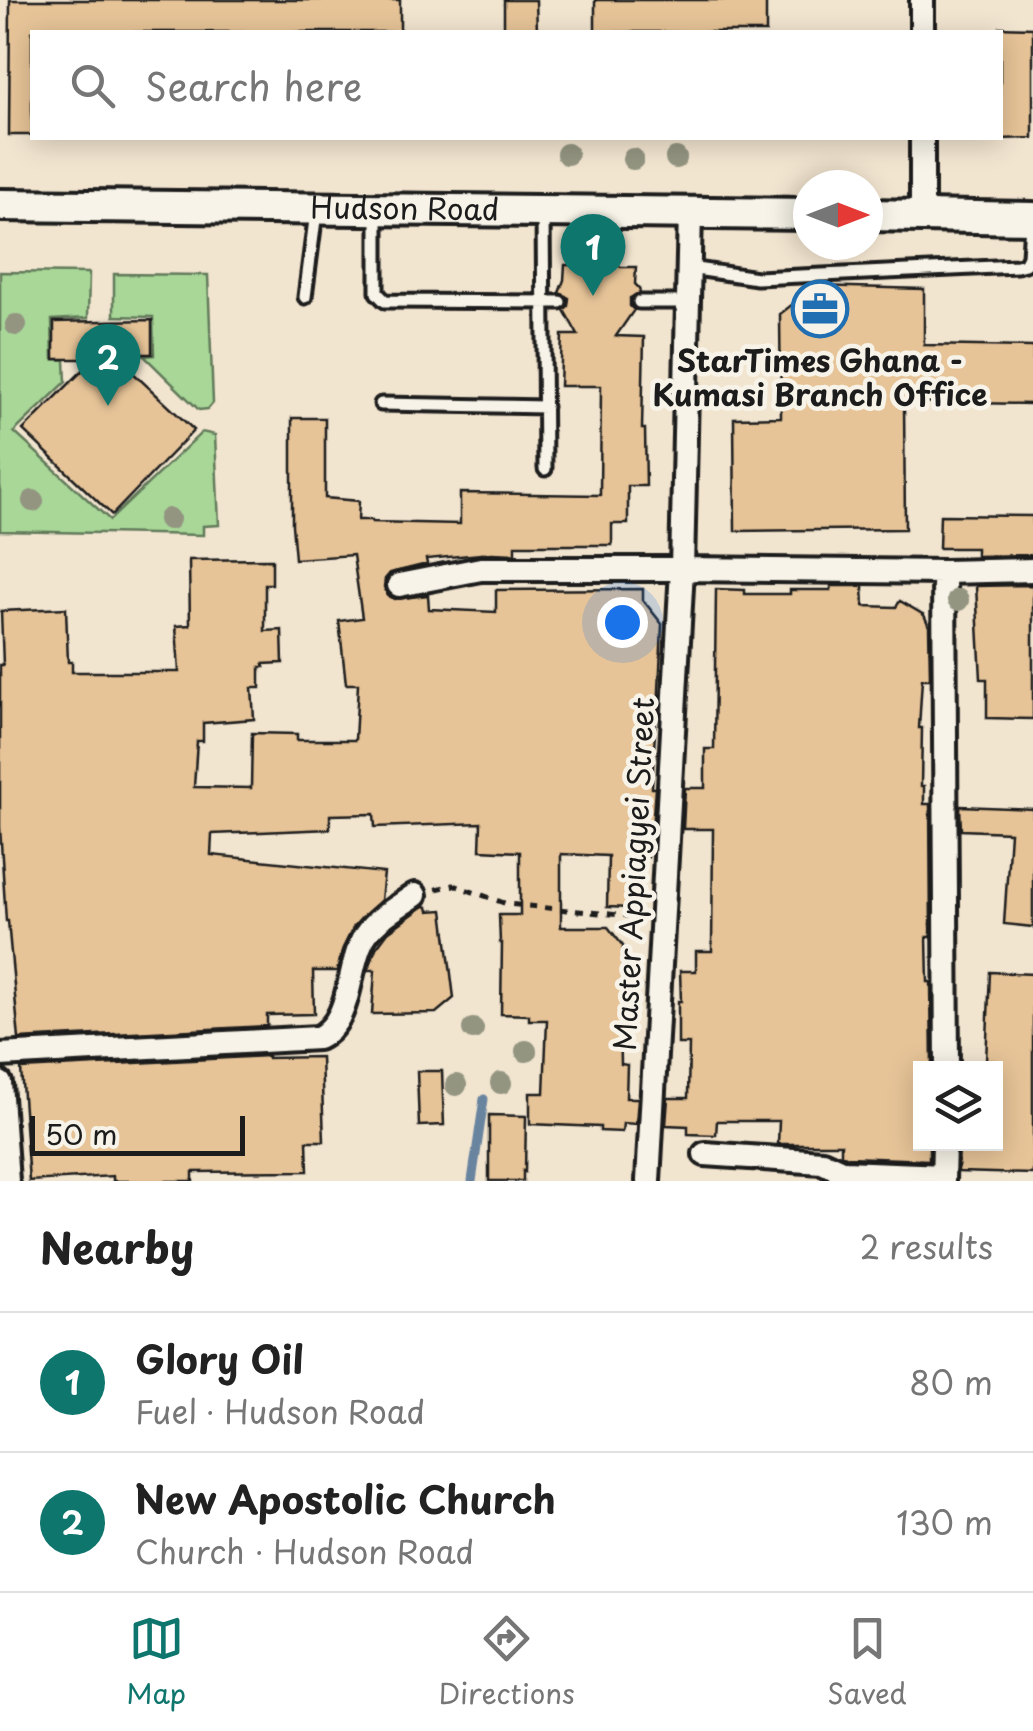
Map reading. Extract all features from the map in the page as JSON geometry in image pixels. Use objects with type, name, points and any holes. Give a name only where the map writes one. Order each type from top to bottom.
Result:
[{"type":"street","points":[[922,0],[922,30]]},
{"type":"street","points":[[922,140],[922,216]]},
{"type":"street","name":"Hudson Road","points":[[0,205],[793,214]]},
{"type":"street","name":"Master Appiagyei Street","points":[[648,1181],[682,569],[690,211]]},
{"type":"street","points":[[883,215],[1032,218]]},
{"type":"street","points":[[399,585],[481,569],[1033,570]]},
{"type":"street","points":[[944,572],[947,1061]]},
{"type":"street","points":[[0,1055],[318,1038],[331,1032],[342,1008],[362,940],[373,924],[415,895]]},
{"type":"street","points":[[0,1083],[7,1181]]},
{"type":"street","points":[[705,1154],[822,1162],[844,1172],[943,1178],[944,1151]]},
{"type":"lane","points":[[305,297],[316,208]]},
{"type":"lane","points":[[376,208],[377,293],[385,301],[560,302]]},
{"type":"lane","points":[[543,210],[545,469]]},
{"type":"lane","points":[[688,268],[757,278],[1016,266],[1024,264],[1029,256],[1032,218]]},
{"type":"lane","points":[[639,302],[688,302]]},
{"type":"lane","points":[[381,404],[545,407]]},
{"type":"path","points":[[454,885],[507,904],[663,919]]},
{"type":"green space","points":[[0,272],[89,273],[88,318],[52,320],[53,359],[65,360],[66,382],[14,432],[110,520],[202,432],[215,435],[219,525],[203,526],[203,535],[0,531]]},
{"type":"green space","points":[[114,274],[208,275],[213,403],[208,409],[199,410],[144,356],[154,355],[153,317],[114,316]]},
{"type":"building","points":[[10,0],[400,0],[400,30],[30,30],[30,135],[9,135]]},
{"type":"building","points":[[504,0],[536,0],[537,30],[504,30]]},
{"type":"building","points":[[595,0],[766,0],[766,30],[595,30]]},
{"type":"building","points":[[1033,28],[1033,138],[1003,139],[1000,30]]},
{"type":"building","points":[[597,261],[636,267],[635,284],[640,293],[630,298],[634,310],[616,336],[644,337],[642,429],[646,486],[628,486],[628,524],[612,524],[612,545],[515,545],[515,554],[426,559],[427,564],[390,573],[384,587],[388,596],[395,599],[428,595],[429,609],[496,612],[496,590],[643,589],[643,600],[662,624],[652,829],[648,857],[638,856],[636,885],[631,885],[631,908],[607,907],[608,856],[561,854],[561,927],[608,927],[623,946],[621,1064],[627,1065],[626,1098],[638,1098],[636,1124],[623,1123],[622,1132],[600,1131],[600,1127],[530,1124],[530,1093],[544,1093],[547,1020],[501,1014],[499,915],[520,915],[520,852],[480,850],[481,823],[375,827],[374,814],[330,815],[330,829],[212,834],[211,855],[384,873],[381,900],[354,926],[337,971],[313,971],[314,1014],[267,1015],[267,1026],[19,1039],[0,827],[1,611],[66,608],[68,662],[72,662],[72,672],[179,672],[176,626],[190,625],[189,560],[272,559],[272,584],[265,584],[265,631],[282,630],[283,663],[260,667],[260,688],[252,688],[254,719],[203,723],[203,741],[197,741],[194,787],[251,788],[252,733],[297,734],[297,740],[355,740],[358,684],[346,684],[339,621],[362,618],[353,555],[295,559],[292,418],[325,418],[325,498],[359,501],[358,520],[460,524],[460,493],[600,495],[601,386],[560,386],[562,335],[578,335],[564,310],[569,298],[559,293],[565,265]]},
{"type":"building","points":[[816,286],[924,289],[924,345],[1033,347],[1033,404],[904,402],[905,529],[735,531],[734,418],[781,417],[780,314]]},
{"type":"building","points":[[152,320],[152,354],[113,354],[194,430],[112,515],[23,430],[94,359],[54,359],[54,322]]},
{"type":"building","points":[[940,515],[1033,516],[1033,555],[976,556],[976,548],[939,548]]},
{"type":"building","points":[[1033,585],[1033,719],[987,718],[987,679],[981,679],[976,586]]},
{"type":"building","points":[[831,586],[863,586],[864,606],[896,607],[900,601],[924,615],[929,626],[930,679],[922,679],[919,728],[921,786],[924,804],[930,804],[931,937],[927,937],[932,1061],[913,1061],[913,1151],[929,1151],[929,1160],[848,1157],[841,1154],[841,1144],[778,1144],[779,1121],[717,1121],[716,1135],[688,1134],[688,1126],[666,1125],[668,1098],[688,1098],[689,1044],[678,1044],[680,971],[696,971],[696,951],[712,951],[713,829],[683,829],[685,788],[705,788],[705,749],[714,749],[716,589],[745,590],[745,594],[831,590]]},
{"type":"building","points":[[960,806],[1033,809],[1033,927],[1004,924],[1010,832],[961,830]]},
{"type":"building","points":[[424,906],[429,911],[443,910],[454,998],[436,1013],[372,1014],[375,970],[368,970],[376,948],[388,932]]},
{"type":"building","points":[[990,972],[1033,974],[1033,1174],[958,1172],[959,1151],[1003,1151],[1003,1061],[986,1061]]},
{"type":"building","points":[[268,1056],[321,1057],[324,1141],[307,1141],[308,1171],[193,1172],[193,1181],[113,1181],[113,1176],[29,1181],[21,1069]]},
{"type":"building","points":[[417,1071],[442,1071],[444,1125],[419,1126]]},
{"type":"building","points":[[489,1115],[526,1116],[523,1181],[489,1181]]},
{"type":"waterway","points":[[472,1181],[484,1099]]},
{"type":"place","name":"Glory Oil","points":[[593,296]]},
{"type":"place","name":"StarTimes Ghana - Kumasi Branch Office","points":[[820,309]]},
{"type":"place","name":"New Apostolic Church","points":[[108,406]]}]
